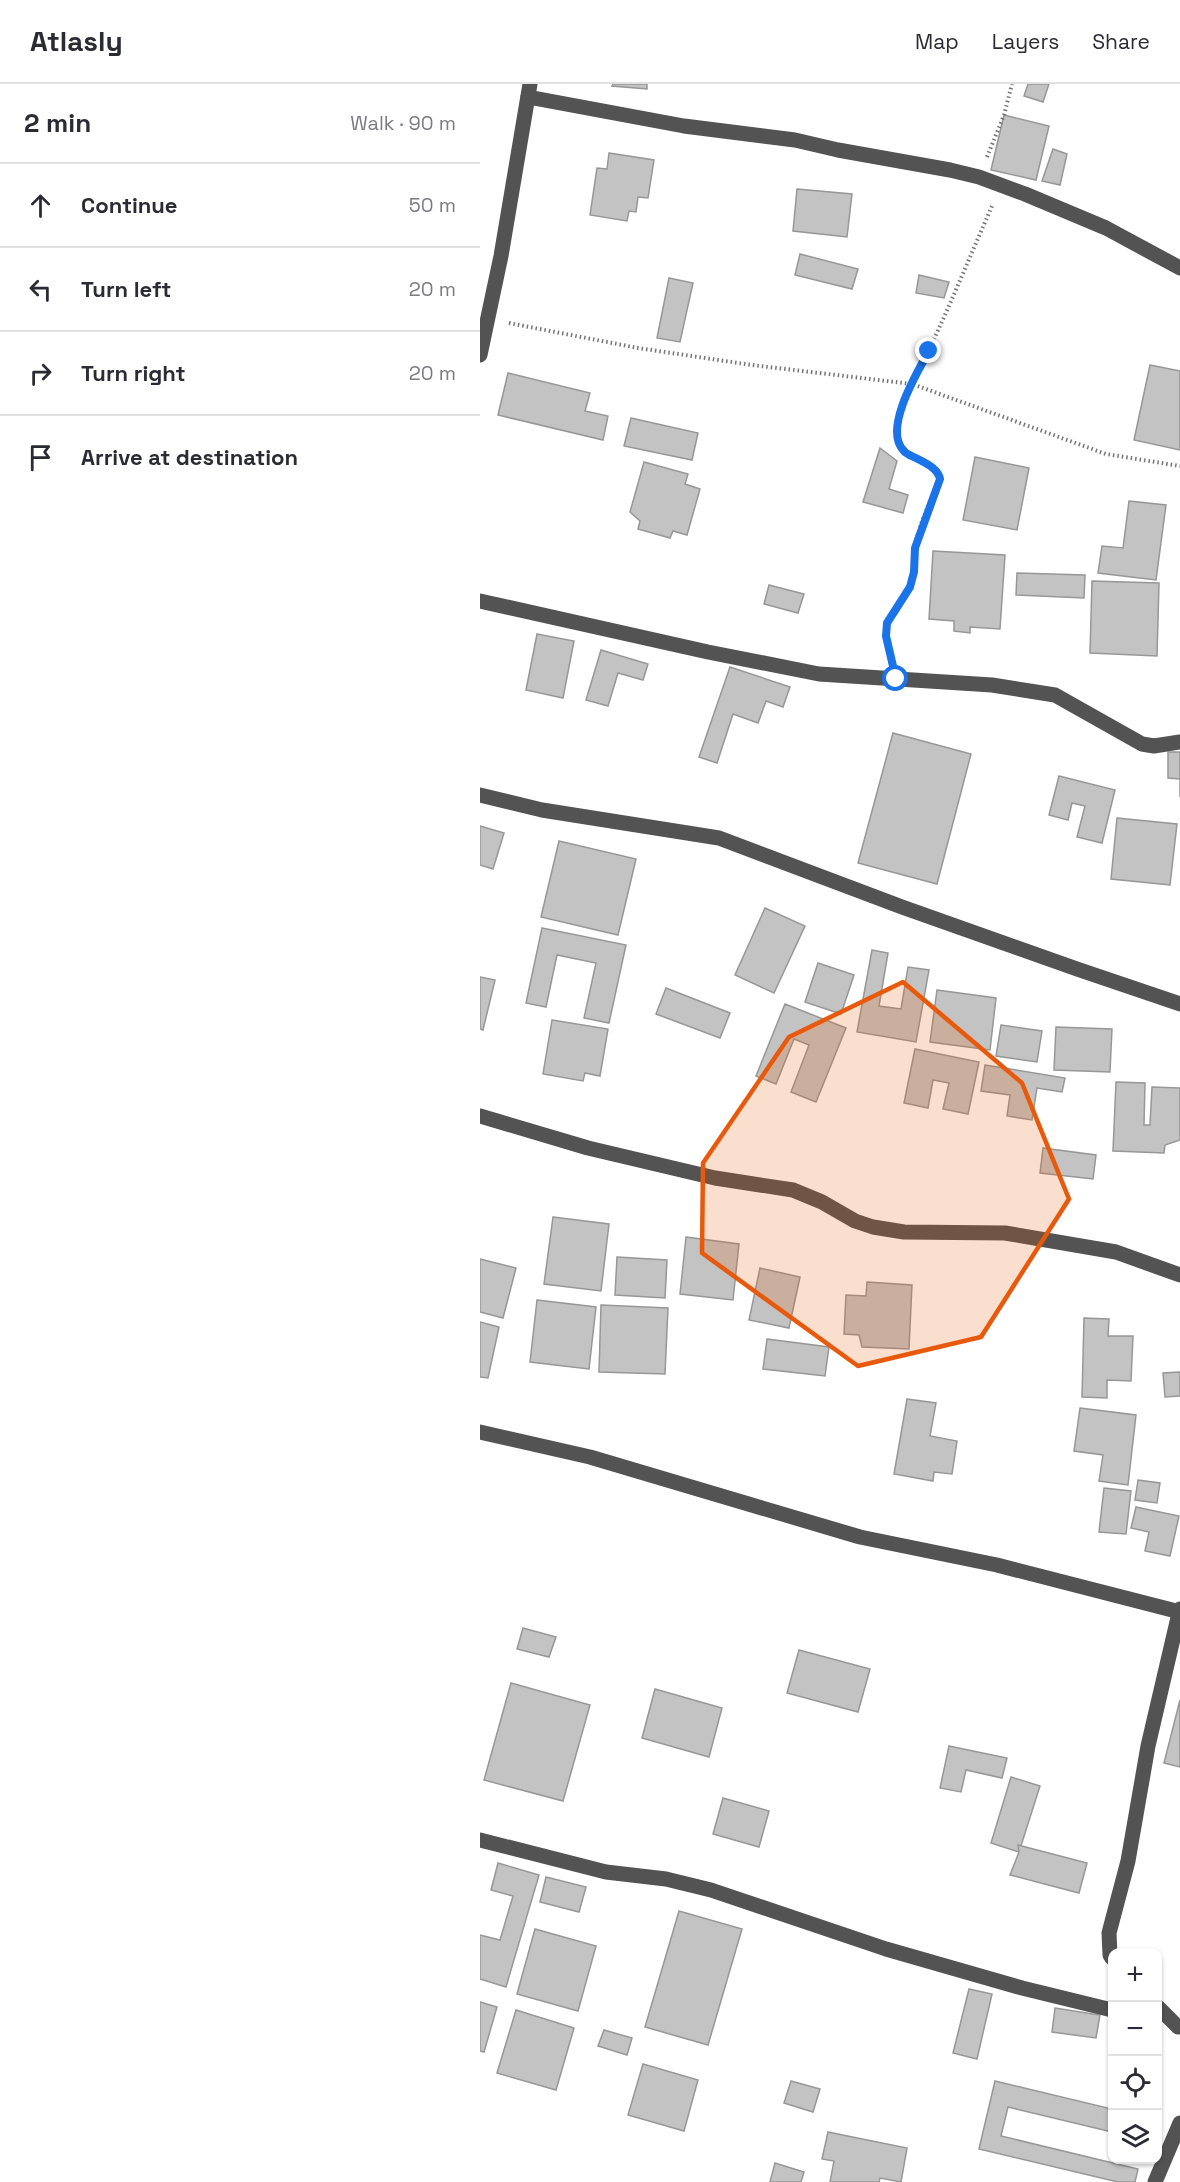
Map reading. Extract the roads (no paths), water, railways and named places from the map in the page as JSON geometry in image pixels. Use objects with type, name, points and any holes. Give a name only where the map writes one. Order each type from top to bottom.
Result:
[{"type":"street","points":[[480,355],[501,256],[529,90],[684,126],[795,140],[979,177],[1106,228],[1180,268]]},
{"type":"street","points":[[480,600],[708,652],[819,674],[992,685],[1055,696],[1142,744],[1154,746],[1180,742]]},
{"type":"street","points":[[480,795],[542,810],[719,838],[912,910],[1180,1004]]},
{"type":"street","points":[[480,1116],[623,1156],[715,1178],[793,1190],[822,1202],[855,1221],[873,1227],[904,1232],[1005,1233],[1116,1252],[1180,1275]]},
{"type":"street","points":[[480,1432],[590,1457],[860,1537],[997,1565],[1180,1611],[1148,1746],[1128,1861],[1109,1933],[1110,1948]]},
{"type":"street","points":[[480,1840],[606,1872],[666,1879],[711,1890],[886,1949],[1022,1988],[1108,2009]]},
{"type":"street","points":[[1162,2011],[1179,2027]]},
{"type":"street","points":[[1162,2022],[1179,2027]]},
{"type":"street","points":[[1155,2182],[1180,2122]]}]
